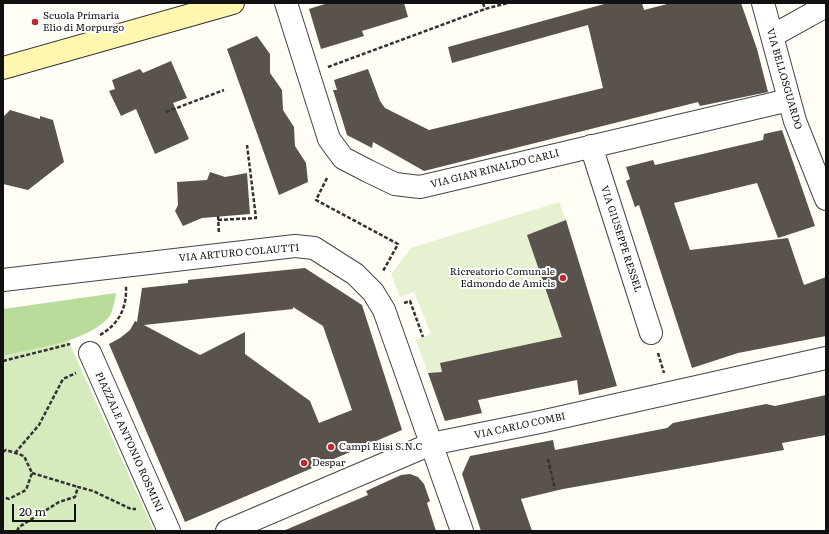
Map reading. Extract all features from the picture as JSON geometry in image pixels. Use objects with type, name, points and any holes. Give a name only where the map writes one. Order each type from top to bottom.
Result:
[{"type":"main road","points":[[3,68],[233,3]]},
{"type":"street","name":"VIA GIAN RINALDO CARLI","points":[[286,3],[329,139],[343,158],[395,184],[420,187],[789,100]]},
{"type":"street","name":"VIA BELLOSGUARDO","points":[[763,3],[795,121],[826,199]]},
{"type":"street","points":[[772,36],[826,6]]},
{"type":"street","name":"VIA GIUSEPPE RESSEL","points":[[591,146],[654,342]]},
{"type":"street","name":"VIA ARTURO COLAUTTI","points":[[3,280],[295,246],[314,248],[356,274],[373,292],[384,310],[462,531]]},
{"type":"street","name":"PIAZZALE ANTONIO ROSMINI","points":[[87,344],[169,531]]},
{"type":"street","name":"VIA CARLO COMBI","points":[[227,531],[431,444],[540,422],[826,358]]},
{"type":"path","points":[[483,3],[485,9]]},
{"type":"path","points":[[322,68],[485,9],[508,3]]},
{"type":"path","points":[[166,112],[224,90]]},
{"type":"path","points":[[218,220],[256,218],[247,145]]},
{"type":"path","points":[[326,178],[316,200],[398,244],[381,274]]},
{"type":"path","points":[[218,216],[219,238]]},
{"type":"path","points":[[3,361],[87,344],[110,329],[121,317],[127,301],[126,281]]},
{"type":"path","points":[[410,301],[423,337]]},
{"type":"path","points":[[654,342],[666,379]]},
{"type":"path","name":"PIAZZALE ANTONIO ROSMINI","points":[[15,453],[39,425],[63,379],[78,373]]},
{"type":"path","points":[[3,452],[6,450],[24,456],[32,473],[26,490],[9,499],[3,497]]},
{"type":"path","points":[[548,459],[555,489]]},
{"type":"path","name":"PIAZZALE ANTONIO ROSMINI","points":[[32,473],[93,491],[131,509],[142,509]]},
{"type":"path","points":[[17,531],[19,527],[59,502],[75,497],[78,487]]},
{"type":"green space","points":[[559,202],[566,220],[527,235],[559,329],[590,340],[440,363],[442,372],[428,373],[416,340],[431,334],[414,292],[400,297],[391,274],[411,248]]},
{"type":"green space","points":[[116,293],[113,309],[109,317],[100,326],[88,333],[60,343],[3,356],[3,309]]},
{"type":"green space","points":[[68,340],[154,531],[3,531],[3,356]]},
{"type":"building","points":[[328,3],[404,3],[408,17],[362,31],[364,36],[321,49],[309,9]]},
{"type":"building","points":[[608,3],[642,3],[644,10],[671,3],[741,3],[757,49],[768,92],[700,106],[698,102],[424,171],[373,142],[372,148],[347,135],[333,90],[337,90],[334,80],[368,69],[380,101],[385,108],[429,130],[603,88],[588,25],[452,63],[448,47]]},
{"type":"building","points":[[257,36],[270,54],[270,73],[282,90],[283,110],[294,127],[295,146],[306,163],[308,182],[279,195],[227,49]]},
{"type":"building","points":[[171,61],[187,98],[173,103],[189,139],[155,154],[136,109],[121,116],[109,91],[115,89],[112,80],[140,69],[143,73]]},
{"type":"building","points":[[10,110],[40,119],[40,116],[53,120],[64,162],[28,190],[3,184],[3,117]]},
{"type":"building","points":[[782,130],[815,226],[778,238],[757,183],[674,203],[690,250],[788,238],[804,285],[826,277],[826,336],[738,353],[692,368],[639,205],[635,207],[626,181],[630,179],[626,167],[653,160],[655,165],[763,140],[764,134]]},
{"type":"building","points":[[210,172],[225,177],[247,173],[250,214],[202,218],[183,226],[175,211],[178,205],[177,182],[207,180]]},
{"type":"building","name":"Ricreatorio Comunale Edmondo de Amicis","points":[[566,220],[617,386],[579,395],[577,380],[478,400],[482,413],[445,421],[428,373],[442,372],[440,363],[562,337],[527,235]]},
{"type":"building","points":[[305,268],[362,305],[402,430],[185,522],[109,344],[120,338],[130,330],[135,321],[137,322],[142,288],[188,283],[188,280]],"holes":[[[293,307],[323,326],[352,410],[319,423],[310,401],[245,354],[245,332],[200,355],[144,325],[293,309]]]},
{"type":"building","points":[[826,395],[826,435],[782,443],[784,450],[563,489],[521,499],[532,531],[481,531],[462,474],[470,456],[553,440],[555,450],[667,428],[673,423],[766,404],[775,406]]},
{"type":"building","points":[[410,474],[418,477],[424,484],[430,501],[427,503],[436,531],[283,531],[368,495],[366,491],[401,475]]},
{"type":"place","name":"Scuola Primaria Elio di Morpurgo","points":[[35,22]]},
{"type":"place","name":"Ricreatorio Comunale Edmondo de Amicis","points":[[563,278]]},
{"type":"place","name":"Campi Elisi S.N.C","points":[[331,447]]},
{"type":"place","name":"Despar","points":[[304,463]]}]
